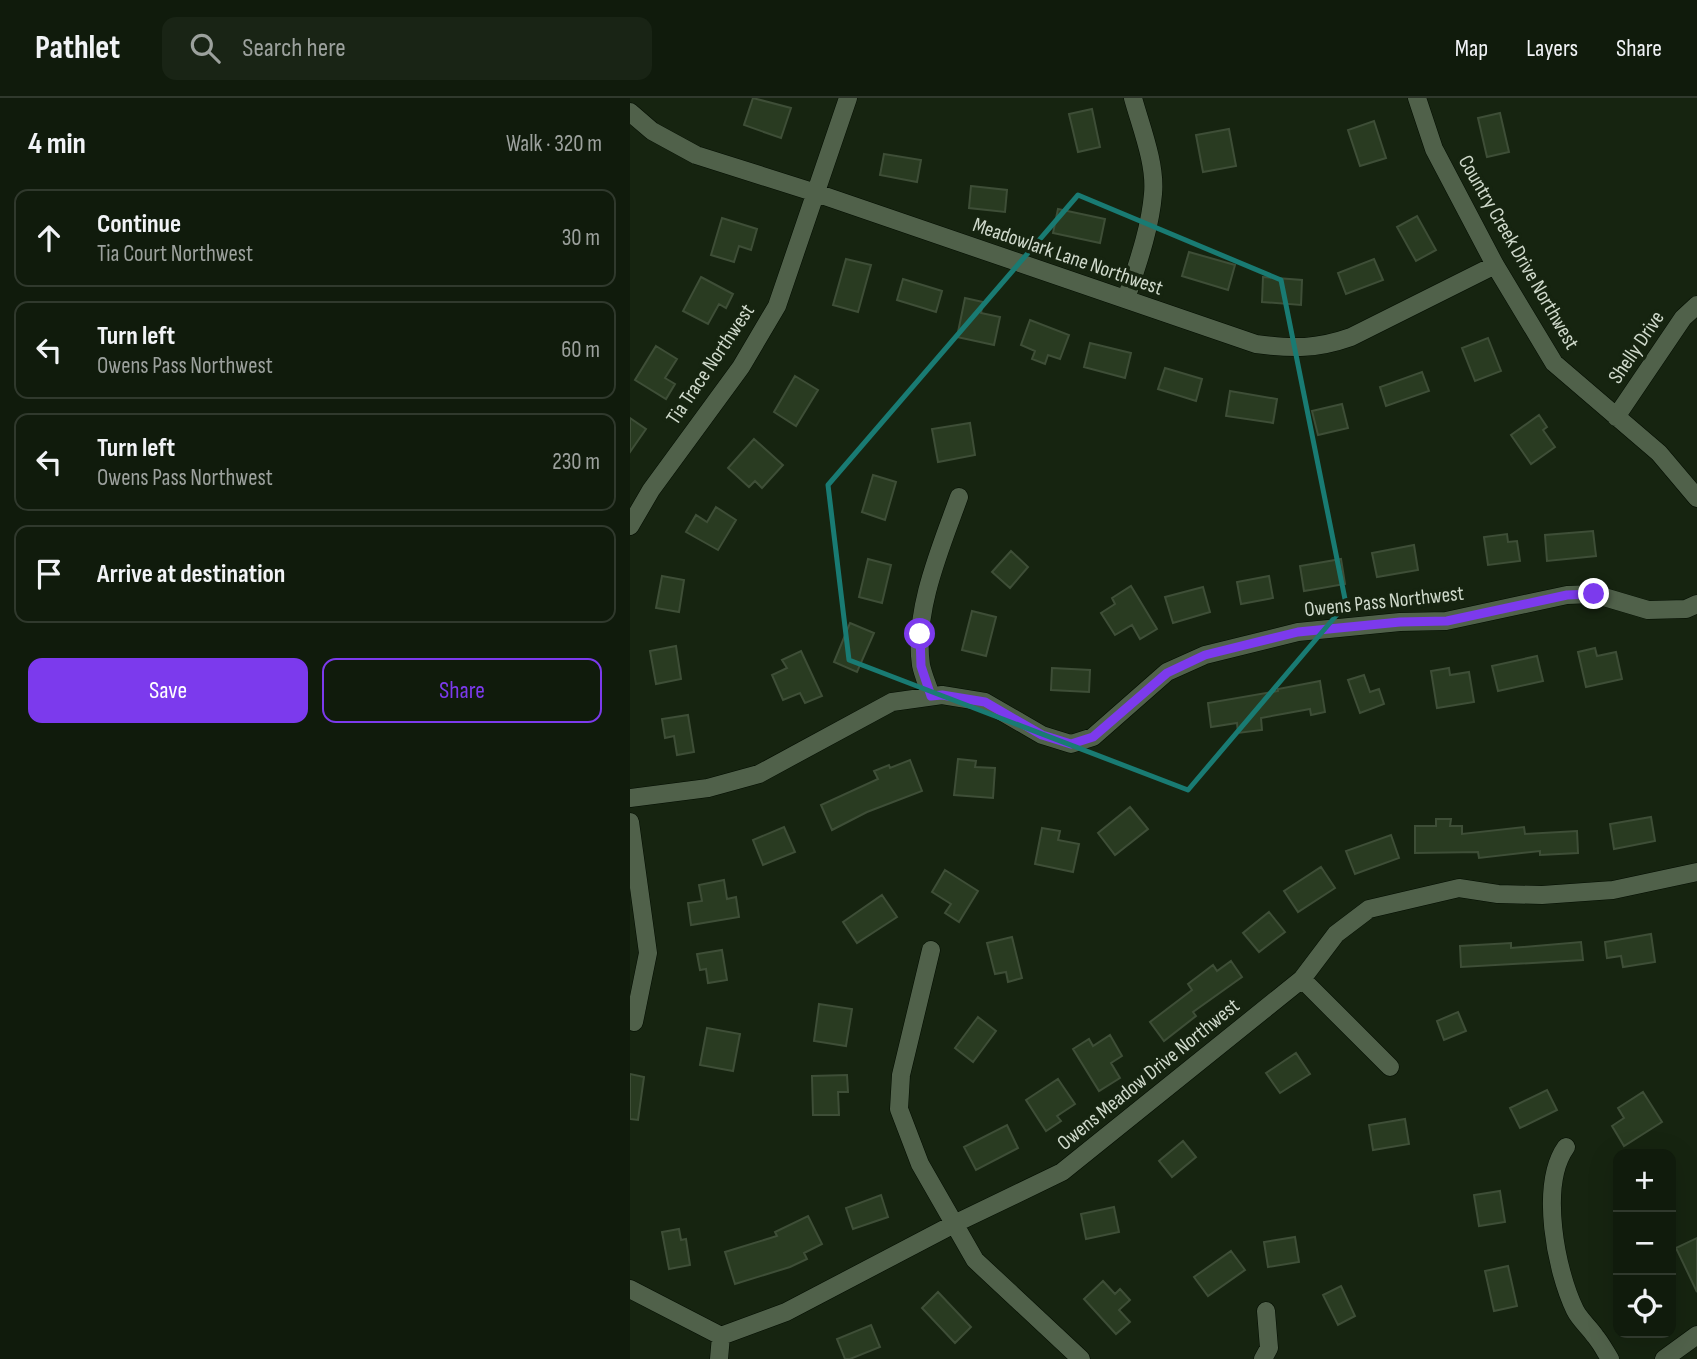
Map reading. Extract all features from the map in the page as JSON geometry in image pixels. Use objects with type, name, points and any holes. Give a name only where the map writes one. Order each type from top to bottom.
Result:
[{"type":"street","name":"Tia Trace Northwest","points":[[630,526],[651,490],[741,367],[775,308],[848,98]]},
{"type":"street","points":[[1126,299],[1142,249],[1153,192],[1148,148],[1133,98]]},
{"type":"street","name":"Country Creek Drive Northwest","points":[[1417,98],[1434,149],[1495,265],[1554,363],[1659,453],[1697,498]]},
{"type":"street","name":"Meadowlark Lane Northwest","points":[[630,112],[652,131],[696,155],[816,193],[1256,344],[1309,348],[1351,337],[1495,265]]},
{"type":"street","name":"Shelly Drive","points":[[1616,417],[1683,318],[1697,305]]},
{"type":"street","points":[[931,696],[921,666],[920,634],[931,577],[958,497]]},
{"type":"street","name":"Owens Pass Northwest","points":[[630,798],[708,788],[759,774],[892,702],[942,695],[985,702],[1042,735],[1071,744],[1093,737],[1167,673],[1205,655],[1293,634],[1400,622],[1447,621],[1567,595],[1594,594],[1648,610],[1686,609],[1697,604]]},
{"type":"street","points":[[630,822],[648,953],[634,1022]]},
{"type":"street","name":"Owens Meadow Drive Northwest","points":[[721,1336],[786,1312],[954,1224],[1062,1172],[1301,979],[1336,934],[1369,909],[1459,888],[1498,894],[1542,895],[1613,890],[1697,872]]},
{"type":"street","points":[[931,950],[901,1074],[899,1109],[920,1164],[975,1260],[1081,1359]]},
{"type":"street","points":[[1301,979],[1390,1067]]},
{"type":"street","points":[[1566,1147],[1559,1157],[1555,1175],[1553,1214],[1558,1258],[1576,1313],[1598,1338],[1609,1359]]},
{"type":"street","points":[[630,1289],[721,1336],[719,1359]]},
{"type":"street","points":[[1263,1359],[1269,1348],[1266,1311]]},
{"type":"street","points":[[1664,1359],[1697,1335]]},
{"type":"highlighted area","points":[[1078,195],[1281,280],[1346,604],[1188,790],[849,660],[828,485]]},
{"type":"building","points":[[753,98],[791,108],[781,138],[744,125]]},
{"type":"building","points":[[1092,109],[1100,147],[1078,152],[1069,114]]},
{"type":"building","points":[[1500,113],[1509,152],[1487,157],[1478,118]]},
{"type":"building","points":[[1374,121],[1386,158],[1360,166],[1348,130]]},
{"type":"building","points":[[1229,129],[1236,166],[1203,172],[1196,135]]},
{"type":"building","points":[[884,154],[921,160],[917,182],[880,175]]},
{"type":"building","points":[[971,186],[1007,190],[1005,212],[969,208]]},
{"type":"building","points":[[1058,209],[1105,219],[1100,243],[1053,233]]},
{"type":"building","points":[[1417,216],[1436,250],[1416,261],[1397,227]]},
{"type":"building","points":[[722,218],[757,229],[751,250],[739,246],[734,262],[711,255]]},
{"type":"building","points":[[1189,252],[1235,265],[1228,290],[1182,276]]},
{"type":"building","points":[[846,259],[871,265],[858,312],[833,305]]},
{"type":"building","points":[[1374,259],[1383,280],[1346,294],[1338,273]]},
{"type":"building","points":[[701,277],[733,294],[726,308],[719,304],[708,324],[683,311]]},
{"type":"building","points":[[1263,277],[1302,280],[1301,305],[1262,302]]},
{"type":"building","points":[[903,279],[942,291],[936,312],[897,300]]},
{"type":"building","points":[[965,298],[983,302],[981,313],[1000,317],[994,345],[957,337]]},
{"type":"building","points":[[1030,320],[1069,335],[1060,359],[1048,355],[1045,364],[1032,359],[1035,351],[1021,345]]},
{"type":"building","points":[[1488,338],[1501,371],[1475,381],[1462,348]]},
{"type":"building","points":[[1090,343],[1131,353],[1125,378],[1084,367]]},
{"type":"building","points":[[656,346],[677,359],[665,378],[675,384],[666,399],[635,380]]},
{"type":"building","points":[[1165,368],[1202,379],[1196,401],[1158,389]]},
{"type":"building","points":[[1422,372],[1429,391],[1386,406],[1380,387]]},
{"type":"building","points":[[795,376],[818,390],[796,426],[774,412]]},
{"type":"building","points":[[1230,391],[1277,399],[1273,423],[1226,416]]},
{"type":"building","points":[[1342,404],[1348,428],[1318,435],[1312,411]]},
{"type":"building","points":[[1539,415],[1547,427],[1543,430],[1555,447],[1531,464],[1511,435]]},
{"type":"building","points":[[630,418],[646,429],[630,452]]},
{"type":"building","points":[[970,423],[975,455],[938,462],[932,429]]},
{"type":"building","points":[[754,439],[783,465],[762,488],[755,481],[749,487],[728,468]]},
{"type":"building","points":[[873,475],[896,482],[885,520],[862,512]]},
{"type":"building","points":[[716,507],[736,520],[718,550],[686,532],[696,515],[707,522]]},
{"type":"building","points":[[1593,531],[1596,556],[1547,561],[1545,535]]},
{"type":"building","points":[[1507,534],[1508,542],[1517,541],[1520,561],[1488,565],[1484,537]]},
{"type":"building","points":[[1414,545],[1418,570],[1377,577],[1372,553]]},
{"type":"building","points":[[1011,551],[1028,567],[1010,588],[992,572]]},
{"type":"building","points":[[868,559],[891,565],[882,603],[859,597]]},
{"type":"building","points":[[1341,559],[1345,584],[1304,591],[1300,566]]},
{"type":"building","points":[[662,576],[684,580],[679,612],[656,608]]},
{"type":"building","points":[[1269,576],[1273,598],[1241,604],[1237,582]]},
{"type":"building","points":[[1131,586],[1157,629],[1140,639],[1132,625],[1115,635],[1101,613],[1115,604],[1112,598]]},
{"type":"building","points":[[1203,587],[1210,612],[1173,623],[1165,597]]},
{"type":"building","points":[[972,611],[996,617],[986,656],[962,650]]},
{"type":"building","points":[[850,623],[874,633],[857,672],[834,662]]},
{"type":"building","points":[[676,646],[681,679],[656,684],[650,651]]},
{"type":"building","points":[[1595,648],[1597,656],[1616,652],[1622,679],[1586,687],[1578,652]]},
{"type":"building","points":[[801,651],[822,696],[805,703],[800,693],[783,700],[772,675],[787,668],[782,660]]},
{"type":"building","points":[[1537,656],[1543,681],[1498,691],[1492,666]]},
{"type":"building","points":[[1052,668],[1090,670],[1089,692],[1051,690]]},
{"type":"building","points":[[1449,668],[1450,675],[1469,672],[1474,702],[1437,708],[1431,671]]},
{"type":"building","points":[[1364,675],[1370,692],[1379,689],[1384,704],[1360,713],[1348,680]]},
{"type":"building","points":[[1320,681],[1325,712],[1311,715],[1310,709],[1261,718],[1262,730],[1238,733],[1237,723],[1211,727],[1208,703]]},
{"type":"building","points":[[688,715],[694,752],[677,755],[674,736],[665,738],[662,719]]},
{"type":"building","points":[[958,759],[976,761],[975,767],[995,768],[993,798],[954,795]]},
{"type":"building","points":[[910,760],[922,791],[867,812],[832,830],[821,805],[878,779],[874,771]]},
{"type":"building","points":[[1130,807],[1148,829],[1115,855],[1098,833]]},
{"type":"building","points":[[1651,817],[1655,841],[1614,849],[1610,824]]},
{"type":"building","points":[[1436,819],[1451,819],[1450,826],[1462,826],[1462,834],[1524,827],[1525,834],[1577,831],[1578,853],[1540,855],[1540,851],[1479,858],[1478,852],[1415,853],[1415,826],[1436,826]]},
{"type":"building","points":[[784,827],[795,852],[763,865],[753,840]]},
{"type":"building","points":[[1042,828],[1060,831],[1058,840],[1079,844],[1073,872],[1035,864]]},
{"type":"building","points":[[1391,835],[1399,858],[1355,874],[1346,851]]},
{"type":"building","points":[[1321,867],[1335,888],[1298,912],[1284,891]]},
{"type":"building","points":[[945,870],[978,891],[959,922],[945,913],[951,904],[932,892]]},
{"type":"building","points":[[724,880],[727,899],[736,897],[739,917],[691,925],[688,903],[702,901],[699,885]]},
{"type":"building","points":[[882,895],[897,917],[857,943],[843,922]]},
{"type":"building","points":[[1269,912],[1285,932],[1259,952],[1243,933]]},
{"type":"building","points":[[1651,934],[1655,962],[1623,967],[1621,956],[1607,958],[1605,942]]},
{"type":"building","points":[[1012,937],[1022,978],[1008,982],[1006,972],[995,974],[987,943]]},
{"type":"building","points":[[1581,942],[1583,960],[1461,967],[1460,946],[1511,943],[1511,948]]},
{"type":"building","points":[[722,950],[727,980],[708,983],[706,969],[700,970],[697,954]]},
{"type":"building","points":[[1231,961],[1242,977],[1193,1012],[1196,1016],[1164,1041],[1150,1022],[1192,990],[1188,984],[1213,965],[1217,971]]},
{"type":"building","points":[[819,1004],[852,1009],[846,1046],[814,1041]]},
{"type":"building","points":[[1458,1012],[1466,1031],[1444,1040],[1437,1021]]},
{"type":"building","points":[[978,1017],[996,1031],[973,1062],[955,1048]]},
{"type":"building","points":[[707,1028],[740,1034],[733,1071],[700,1065]]},
{"type":"building","points":[[1110,1035],[1122,1056],[1111,1063],[1120,1078],[1099,1091],[1073,1049],[1089,1039],[1093,1046]]},
{"type":"building","points":[[1296,1053],[1310,1074],[1280,1093],[1266,1073]]},
{"type":"building","points":[[630,1074],[644,1077],[638,1120],[630,1119]]},
{"type":"building","points":[[847,1075],[848,1092],[838,1092],[839,1115],[813,1115],[812,1076]]},
{"type":"building","points":[[1058,1079],[1075,1104],[1057,1116],[1061,1121],[1046,1131],[1026,1100]]},
{"type":"building","points":[[1547,1090],[1557,1110],[1520,1128],[1510,1108]]},
{"type":"building","points":[[1643,1092],[1662,1122],[1624,1146],[1612,1126],[1624,1118],[1618,1108]]},
{"type":"building","points":[[1405,1119],[1409,1144],[1373,1150],[1369,1125]]},
{"type":"building","points":[[1007,1125],[1018,1148],[976,1170],[964,1147]]},
{"type":"building","points":[[1183,1141],[1196,1157],[1172,1177],[1159,1161]]},
{"type":"building","points":[[1500,1191],[1505,1222],[1479,1226],[1474,1195]]},
{"type":"building","points":[[881,1195],[888,1217],[853,1229],[846,1208]]},
{"type":"building","points":[[1114,1207],[1119,1232],[1086,1239],[1081,1214]]},
{"type":"building","points":[[808,1216],[822,1244],[804,1253],[807,1259],[735,1284],[725,1252],[777,1236],[775,1232]]},
{"type":"building","points":[[679,1229],[681,1240],[686,1239],[690,1265],[669,1269],[662,1232]]},
{"type":"building","points":[[1295,1237],[1299,1262],[1268,1267],[1264,1242]]},
{"type":"building","points":[[1697,1238],[1697,1292],[1676,1248]]},
{"type":"building","points":[[1231,1251],[1245,1270],[1208,1296],[1194,1277]]},
{"type":"building","points":[[1508,1266],[1517,1306],[1494,1311],[1485,1271]]},
{"type":"building","points":[[1103,1281],[1115,1294],[1120,1289],[1130,1300],[1119,1310],[1130,1322],[1116,1334],[1084,1299]]},
{"type":"building","points":[[1341,1286],[1355,1316],[1338,1325],[1323,1295]]},
{"type":"building","points":[[938,1292],[971,1327],[955,1343],[922,1308]]},
{"type":"building","points":[[871,1325],[880,1347],[845,1359],[837,1339]]},
{"type":"route","points":[[920,634],[921,666],[931,696],[942,695],[985,702],[1042,735],[1071,744],[1093,737],[1167,673],[1205,655],[1298,632],[1400,622],[1447,621],[1567,595],[1594,594]]}]
